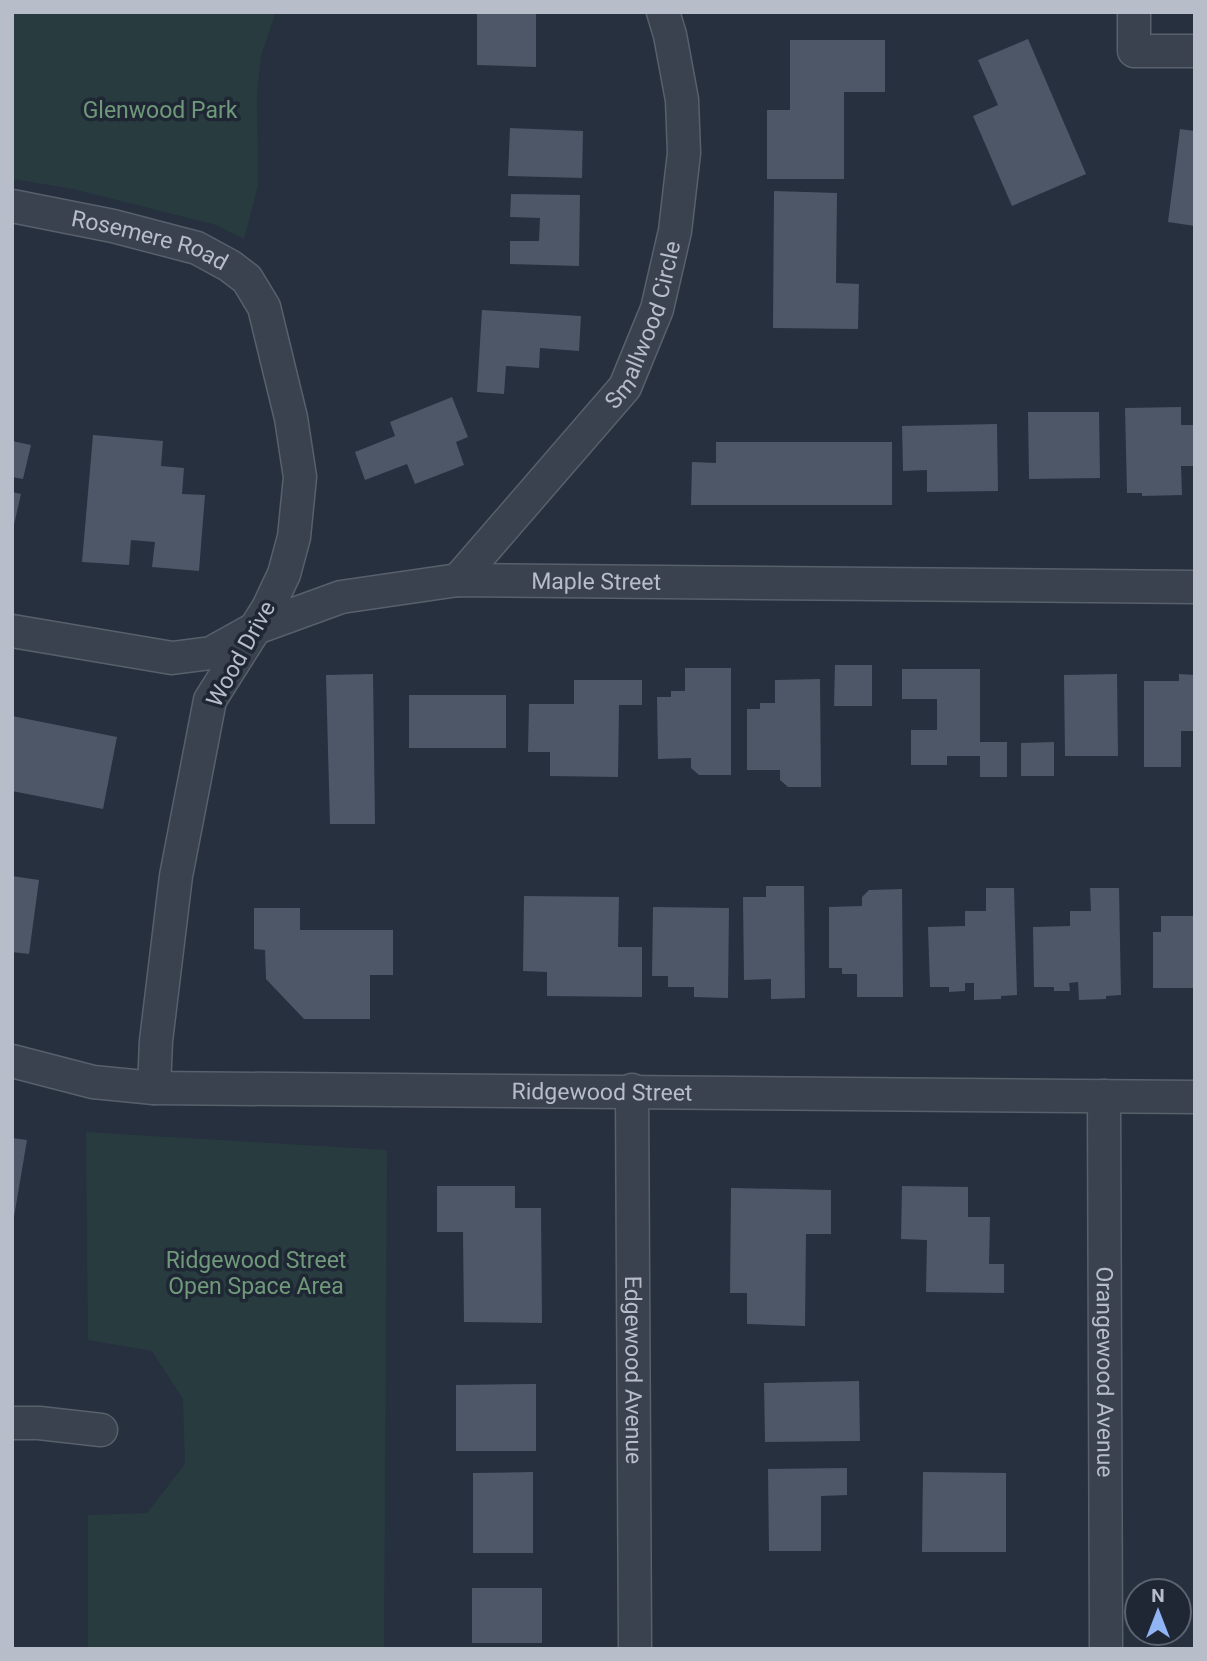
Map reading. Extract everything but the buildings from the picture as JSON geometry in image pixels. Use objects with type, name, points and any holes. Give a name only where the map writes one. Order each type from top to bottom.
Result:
[{"type":"street","name":"Smallwood Circle","points":[[458,580],[625,387],[657,309],[675,231],[684,153],[682,100],[663,12]]},
{"type":"street","points":[[1134,12],[1134,51],[1195,51]]},
{"type":"street","name":"Rosemere Road","points":[[12,206],[113,226],[197,248],[230,265],[247,279],[264,307]]},
{"type":"street","name":"Wood Drive","points":[[153,1088],[176,876],[210,700],[256,628],[284,574],[294,537],[300,477],[291,418],[264,307]]},
{"type":"street","name":"Maple Street","points":[[12,631],[172,658],[211,653],[256,628],[341,597],[458,580],[1195,587]]},
{"type":"street","name":"Ridgewood Street","points":[[12,1061],[93,1082],[153,1088],[632,1090],[1195,1097]]},
{"type":"street","name":"Edgewood Avenue","points":[[632,1090],[635,1649]]},
{"type":"street","name":"Orangewood Avenue","points":[[1104,1096],[1106,1649]]},
{"type":"street","points":[[12,1423],[39,1423],[101,1430]]},
{"type":"green space","name":"Glenwood Park","points":[[12,12],[276,12],[261,55],[257,93],[258,186],[244,239],[216,225],[74,189],[12,179]]},
{"type":"green space","name":"Ridgewood Street Open Space Area","points":[[86,1132],[387,1150],[384,1649],[88,1649],[88,1515],[147,1513],[185,1464],[183,1399],[152,1351],[88,1340]]}]
